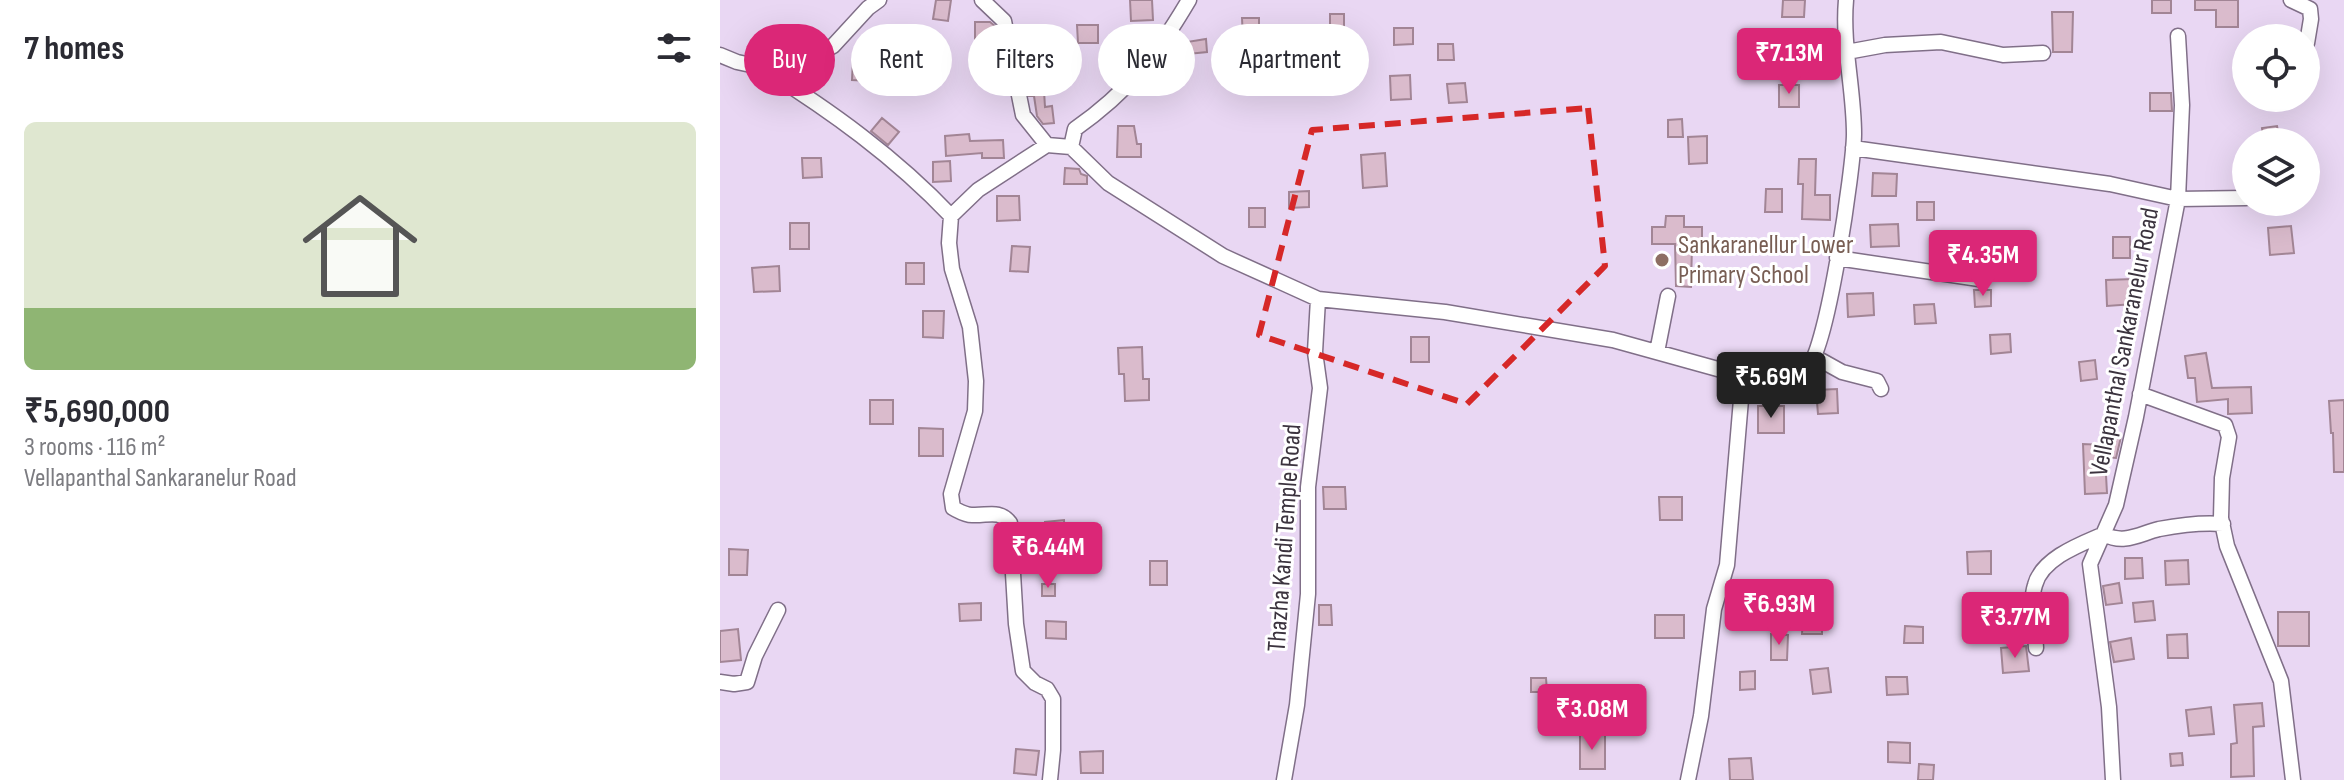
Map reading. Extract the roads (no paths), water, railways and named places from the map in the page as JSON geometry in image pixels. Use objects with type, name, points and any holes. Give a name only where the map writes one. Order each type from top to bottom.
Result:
[{"type":"street","points":[[835,44],[879,0]]},
{"type":"street","points":[[982,0],[1004,21],[1023,115],[1047,145]]},
{"type":"street","points":[[1071,147],[1075,129],[1106,107],[1144,70],[1189,0]]},
{"type":"street","points":[[1050,780],[1053,699],[1047,689],[1023,671],[1016,624],[1010,523],[1004,516],[995,513],[967,515],[953,508],[951,494],[975,411],[976,381],[970,327],[952,269],[949,243],[951,216],[978,190],[1047,145],[1071,147],[1108,183],[1223,256],[1318,299],[1445,312],[1613,340],[1743,376],[1797,372],[1812,364],[1821,342],[1853,148],[1844,24],[1846,0]]},
{"type":"street","points":[[2291,0],[2310,9],[2310,24]]},
{"type":"street","points":[[2178,36],[2182,105],[2178,199],[2232,198]]},
{"type":"street","points":[[1847,52],[1885,45],[1941,42],[2003,55],[2043,53]]},
{"type":"street","points":[[720,55],[744,64]]},
{"type":"street","points":[[807,96],[879,149],[951,216]]},
{"type":"street","name":"Vellapanthal Sankaranelur Road","points":[[1853,148],[2110,184],[2178,199],[2116,505],[2090,564],[2109,707],[2113,780]]},
{"type":"street","points":[[1837,258],[1979,279]]},
{"type":"street","points":[[1657,352],[1668,296]]},
{"type":"street","name":"Thazha Kandi Temple Road","points":[[1284,780],[1297,705],[1308,594],[1308,487],[1320,388],[1315,352],[1318,299]]},
{"type":"street","points":[[1815,357],[1842,372],[1877,381],[1881,389]]},
{"type":"street","points":[[1688,780],[1701,716],[1714,609],[1727,565],[1743,376]]},
{"type":"street","points":[[2140,394],[2225,425],[2229,437],[2222,478],[2227,546],[2281,681],[2293,780]]},
{"type":"street","points":[[2036,648],[2035,582],[2048,566],[2064,554],[2104,534],[2126,540],[2185,525],[2206,522],[2223,524]]},
{"type":"street","points":[[720,682],[747,682],[755,656],[778,610]]},
{"type":"place","name":"Sankaranellur Lower Primary School","points":[[1662,260]]}]
